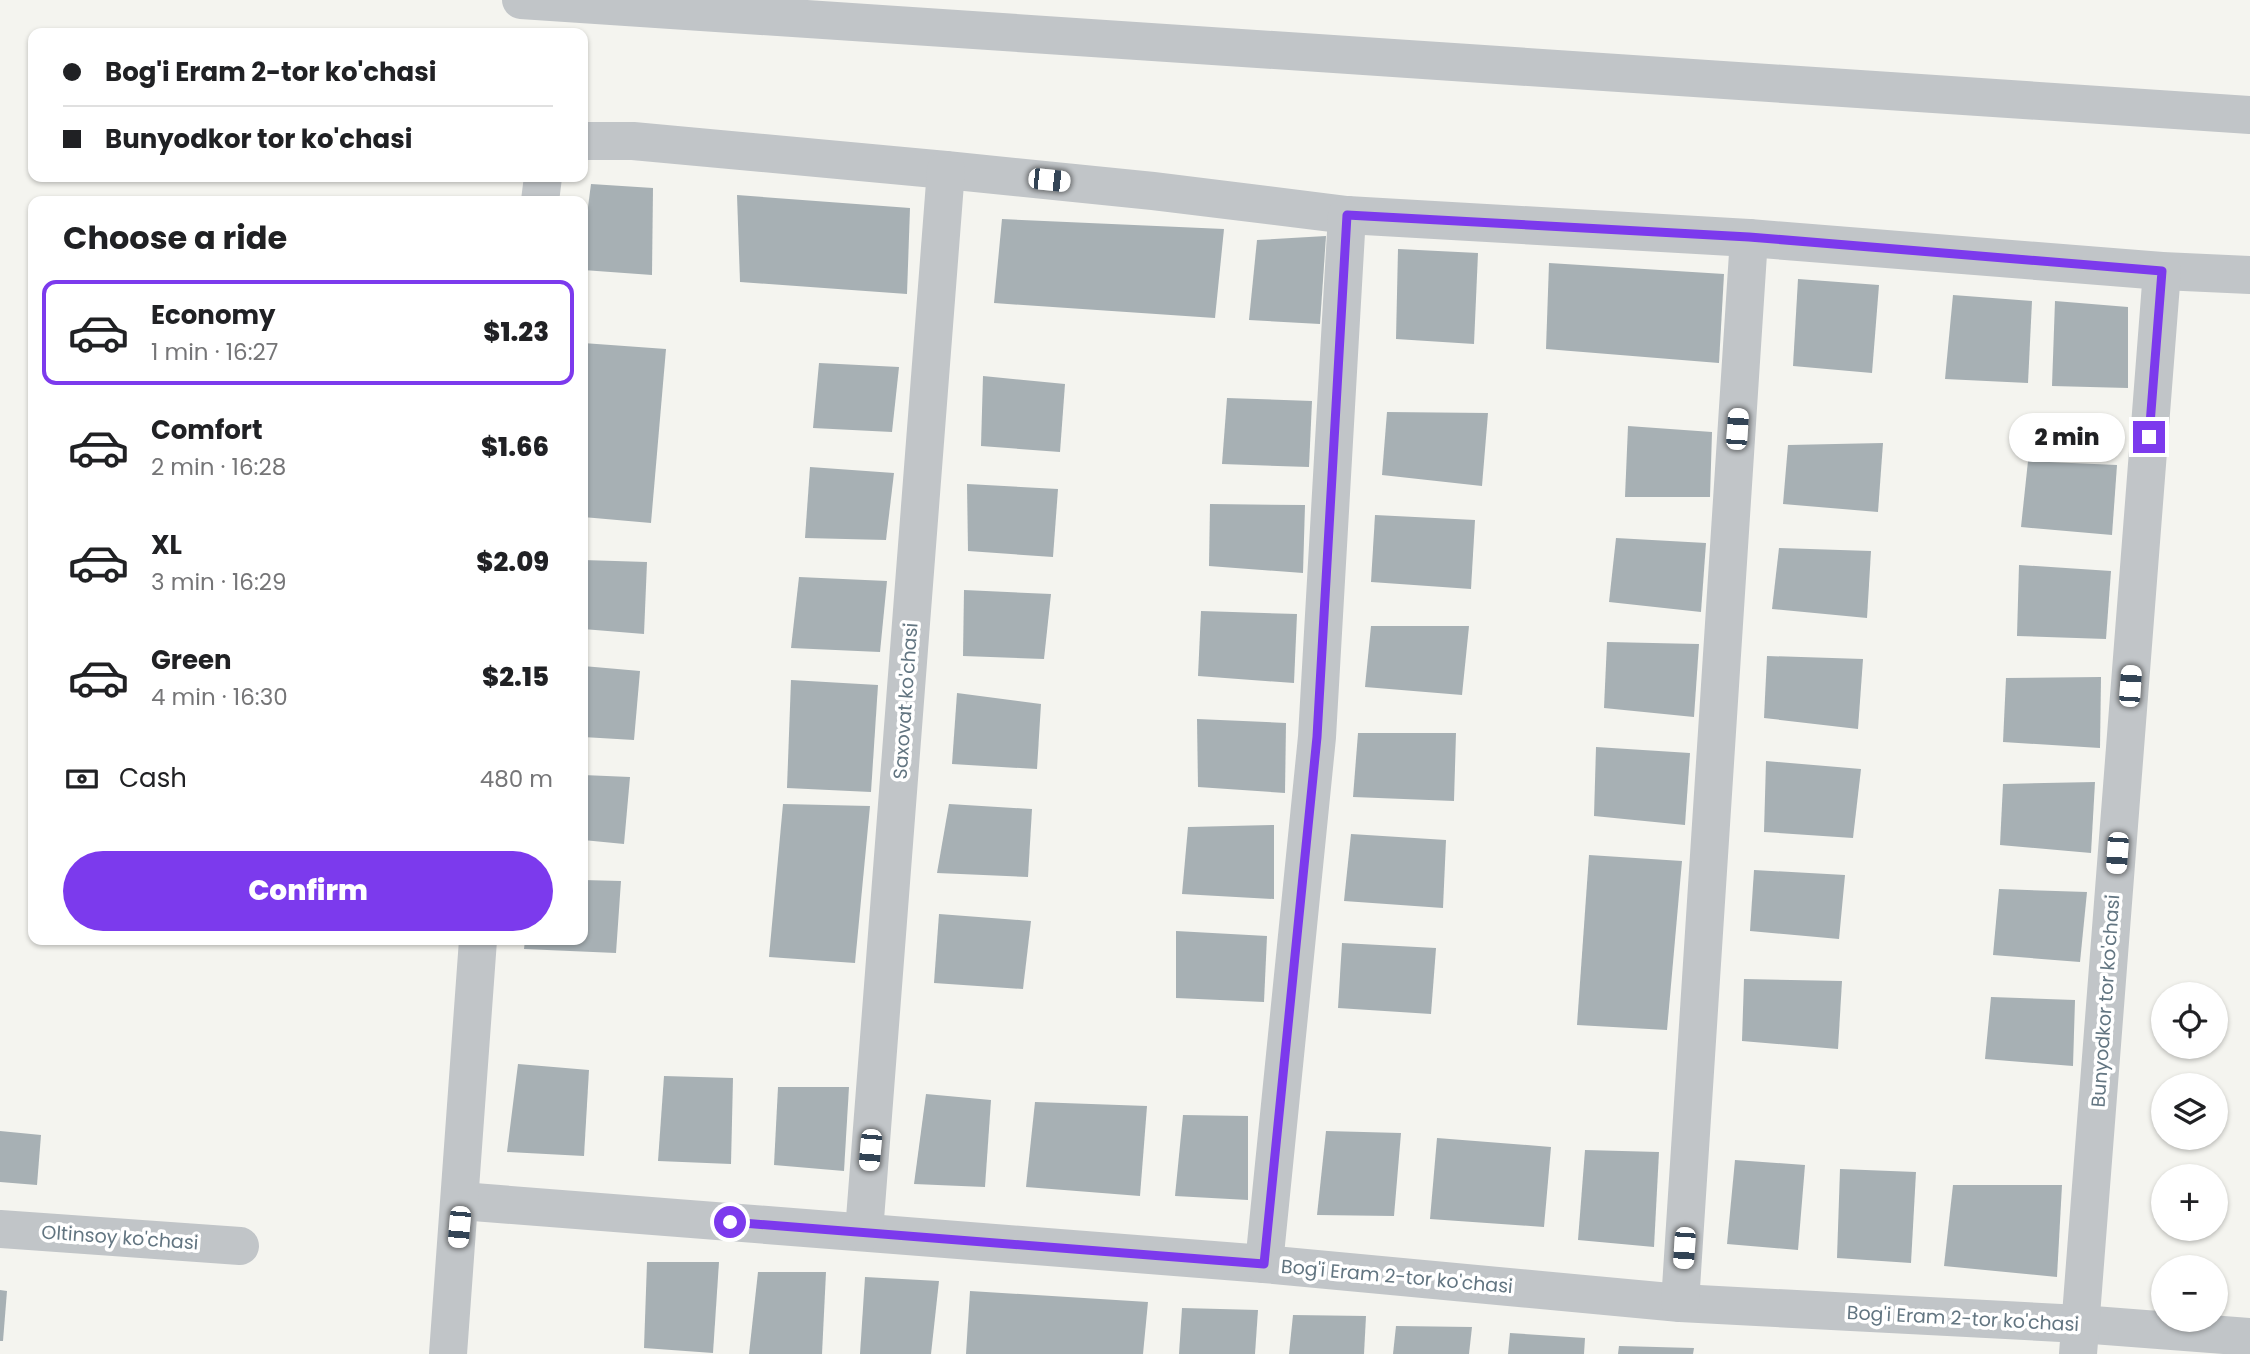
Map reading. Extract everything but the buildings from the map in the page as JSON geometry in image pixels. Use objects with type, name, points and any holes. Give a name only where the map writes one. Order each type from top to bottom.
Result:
[{"type":"street","points":[[521,0],[2250,116]]},
{"type":"street","points":[[588,141],[633,141],[946,170],[1153,191],[1347,215],[1749,237],[2162,271],[2250,275]]},
{"type":"street","name":"Saxovat ko'chasi","points":[[864,1232],[946,170]]},
{"type":"street","points":[[1264,1264],[1317,737],[1347,215]]},
{"type":"street","points":[[1680,1303],[1749,237]]},
{"type":"street","name":"Bunyodkor tor ko'chasi","points":[[2079,1339],[2162,271]]},
{"type":"street","points":[[449,1354],[478,945]]},
{"type":"street","name":"Bog'i Eram 2-tor ko'chasi","points":[[461,1201],[1264,1264],[2079,1339],[2250,1337]]},
{"type":"street","name":"Oltinsoy ko'chasi","points":[[0,1229],[240,1246]]},
{"type":"route","points":[[730,1222],[1264,1264],[1317,737],[1347,215],[1749,237],[2162,271],[2149,437]]}]
